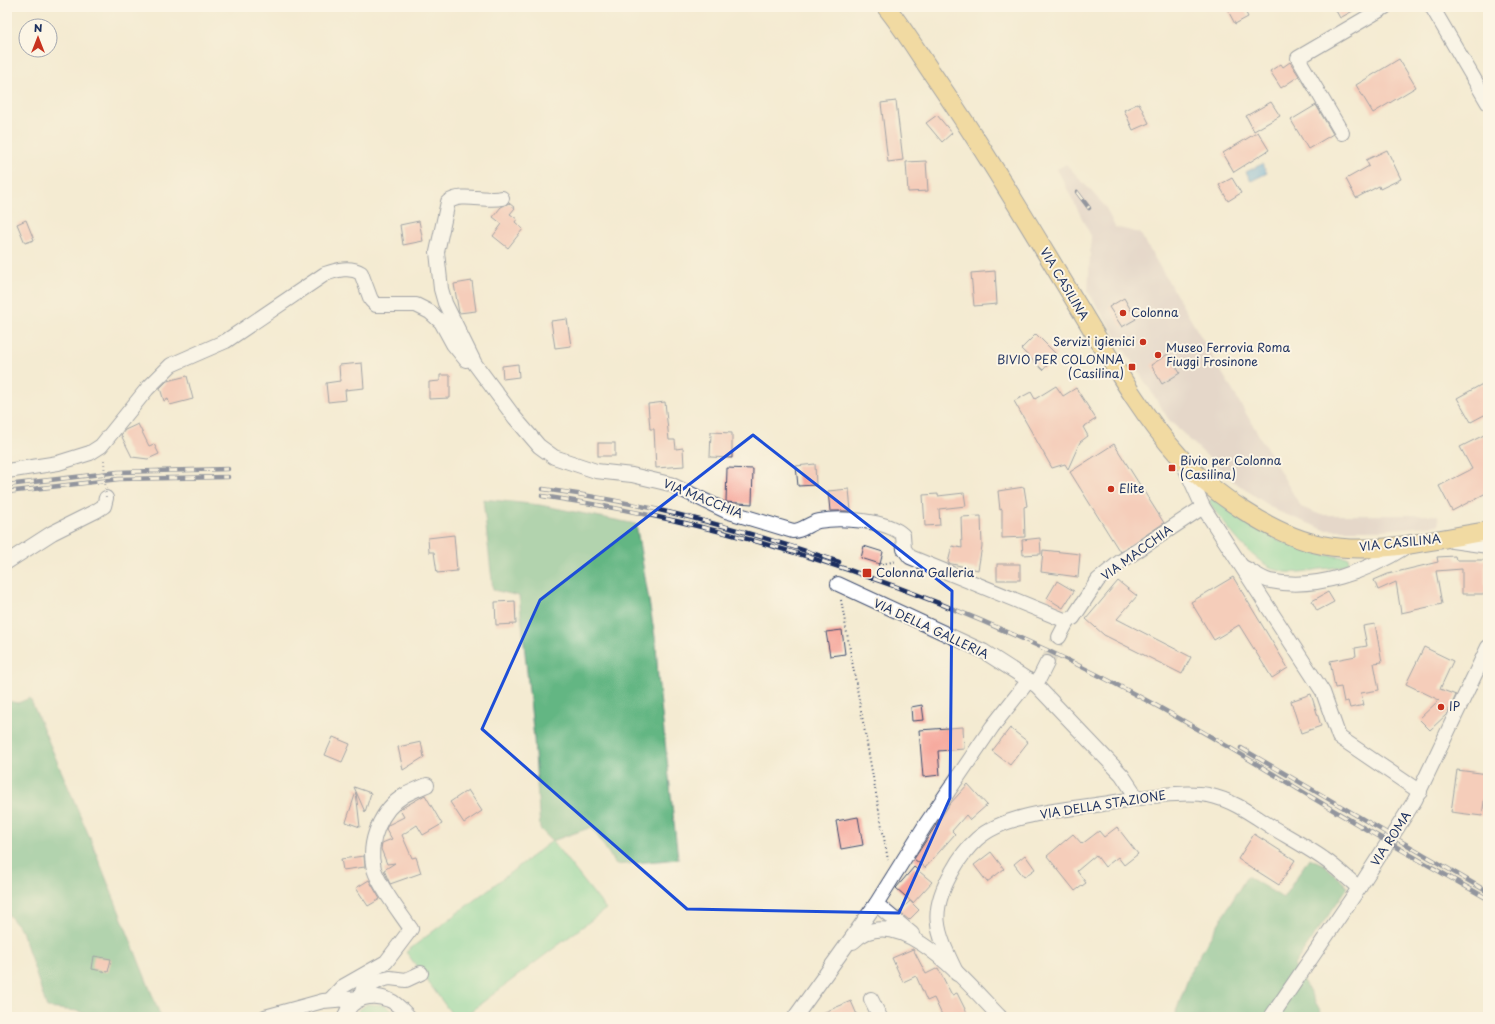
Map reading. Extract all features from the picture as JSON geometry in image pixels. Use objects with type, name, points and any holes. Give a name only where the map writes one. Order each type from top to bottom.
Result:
[{"type":"main road","name":"VIA CASILINA","points":[[886,7],[967,124],[1130,392],[1180,458],[1222,494],[1270,526],[1291,536],[1336,547],[1366,548],[1409,545],[1488,531]]},
{"type":"street","points":[[1342,133],[1298,58],[1386,7]]},
{"type":"street","points":[[1432,7],[1488,103]]},
{"type":"street","points":[[475,364],[445,303],[437,258],[438,242],[446,206],[452,200],[467,198],[494,200],[502,198]]},
{"type":"street","points":[[7,471],[58,463],[90,453],[101,446],[147,389],[171,365],[226,341],[325,274],[336,270],[354,270],[361,273],[371,300],[376,306],[416,305],[430,312],[441,322],[453,344],[466,361],[475,364]]},
{"type":"street","name":"VIA MACCHIA","points":[[475,364],[532,439],[554,457],[596,470],[632,475],[670,484],[726,511],[793,530],[798,530],[819,521],[835,520],[854,521],[889,527],[898,530],[903,535],[904,549],[910,557]]},
{"type":"street","points":[[1180,458],[1203,506],[1323,692],[1340,737],[1420,792]]},
{"type":"street","points":[[7,562],[52,533],[104,506],[106,498]]},
{"type":"street","name":"VIA MACCHIA","points":[[1059,637],[1068,620],[1073,618],[1098,580],[1120,562],[1203,506]]},
{"type":"street","points":[[1438,540],[1488,546]]},
{"type":"street","points":[[1241,566],[1269,581],[1304,584],[1332,579],[1370,566],[1395,554],[1409,545]]},
{"type":"street","points":[[910,557],[1057,619],[1068,620]]},
{"type":"street","name":"VIA DELLA GALLERIA","points":[[838,584],[983,651],[1033,682],[1122,775],[1132,790],[1135,799]]},
{"type":"street","name":"VIA ROMA","points":[[1271,1017],[1359,888],[1420,792],[1488,647]]},
{"type":"street","points":[[795,1017],[844,951],[876,904],[926,824],[992,727],[1033,682],[1048,663]]},
{"type":"street","points":[[330,1000],[342,987],[386,962],[411,929],[374,869],[372,846],[375,832],[390,809],[404,795],[427,785]]},
{"type":"street","name":"VIA DELLA STAZIONE","points":[[957,974],[938,928],[937,906],[941,891],[958,861],[976,840],[1001,825],[1019,819],[1056,811],[1135,799],[1175,795],[1208,795],[1233,803],[1325,859],[1359,888]]},
{"type":"street","points":[[876,904],[923,943],[957,974],[1000,1017]]},
{"type":"street","points":[[844,951],[855,939],[872,930],[893,931],[923,943]]},
{"type":"street","points":[[345,1017],[350,1006],[360,998],[363,989],[372,984],[390,978],[406,980],[421,973]]},
{"type":"street","points":[[265,1017],[287,1014],[330,1000],[375,997],[389,1000],[399,1006],[408,1017]]},
{"type":"street","points":[[871,999],[880,1017]]},
{"type":"path","points":[[104,460],[106,498]]},
{"type":"path","points":[[878,566],[910,557]]},
{"type":"path","points":[[838,584],[891,879]]},
{"type":"highlighted area","points":[[753,435],[952,591],[950,798],[899,913],[687,909],[482,729],[540,600]]},
{"type":"shaded area","points":[[1066,164],[1105,206],[1115,227],[1140,233],[1301,507],[1321,515],[1438,515],[1439,525],[1382,530],[1325,530],[1277,511],[1233,481],[1169,420],[1088,292],[1091,236],[1057,169]]},
{"type":"green space","points":[[1213,498],[1270,536],[1314,553],[1348,558],[1349,562],[1339,567],[1303,572],[1286,572],[1264,564],[1244,547],[1212,507],[1209,501]]},
{"type":"green space","points":[[483,499],[540,505],[636,524],[656,643],[658,678],[678,859],[616,865],[592,827],[552,841],[540,829],[534,738],[519,596],[493,590]]},
{"type":"green space","points":[[30,698],[90,838],[161,1017],[92,1017],[78,1011],[47,1008],[22,931],[7,913],[7,701],[18,703]]},
{"type":"green space","points":[[552,841],[606,909],[463,1017],[454,1017],[406,952]]},
{"type":"green space","points":[[1309,858],[1325,865],[1348,887],[1294,965],[1324,1017],[1174,1017],[1192,968],[1247,876],[1283,898]]},
{"type":"green space","points":[[367,1004],[385,1005],[399,1017],[355,1017],[359,1010]]},
{"type":"water","points":[[1262,164],[1267,173],[1251,181],[1246,172]]},
{"type":"building","points":[[1226,7],[1243,7],[1248,17],[1235,24]]},
{"type":"building","points":[[1334,7],[1360,7],[1340,18]]},
{"type":"building","points":[[1399,59],[1416,87],[1373,113],[1356,85]]},
{"type":"building","points":[[1290,62],[1299,76],[1281,88],[1270,71],[1281,64],[1283,67]]},
{"type":"building","points":[[896,101],[903,160],[888,162],[881,103]]},
{"type":"building","points":[[1271,102],[1280,116],[1254,131],[1246,116]]},
{"type":"building","points":[[1139,103],[1149,123],[1133,130],[1124,110]]},
{"type":"building","points":[[1316,105],[1333,134],[1308,149],[1291,120]]},
{"type":"building","points":[[937,115],[952,133],[942,142],[926,123]]},
{"type":"building","points":[[1258,132],[1269,150],[1234,172],[1223,153]]},
{"type":"building","points":[[1387,150],[1401,179],[1380,189],[1379,186],[1356,198],[1346,179],[1369,166],[1366,160]]},
{"type":"building","points":[[926,161],[928,191],[908,192],[906,162]]},
{"type":"building","points":[[1232,178],[1241,193],[1228,201],[1219,185]]},
{"type":"building","points":[[509,203],[515,208],[510,214],[517,219],[515,222],[523,229],[508,248],[493,236],[502,224],[493,217],[501,207]]},
{"type":"building","points":[[26,220],[34,240],[25,243],[17,224]]},
{"type":"building","points":[[419,221],[423,241],[403,245],[400,225]]},
{"type":"building","points":[[995,271],[997,304],[974,306],[971,273]]},
{"type":"building","points":[[472,281],[476,311],[459,313],[454,284]]},
{"type":"building","name":"Colonna","points":[[1124,298],[1136,319],[1122,327],[1109,307]]},
{"type":"building","points":[[567,319],[571,346],[555,348],[551,321]]},
{"type":"building","points":[[1036,334],[1057,355],[1043,370],[1021,349]]},
{"type":"building","points":[[1168,354],[1180,373],[1162,384],[1151,365]]},
{"type":"building","points":[[362,363],[364,388],[345,390],[346,400],[328,402],[326,383],[340,381],[339,365]]},
{"type":"building","points":[[518,364],[519,377],[503,379],[502,366]]},
{"type":"building","points":[[440,375],[450,375],[450,398],[429,399],[429,382],[440,381]]},
{"type":"building","points":[[187,376],[193,399],[170,405],[168,399],[164,401],[160,388],[167,381]]},
{"type":"building","points":[[1488,381],[1488,413],[1471,422],[1457,398]]},
{"type":"building","points":[[1056,386],[1063,396],[1076,388],[1096,419],[1083,427],[1088,436],[1080,442],[1068,469],[1065,464],[1052,468],[1014,401],[1031,392],[1035,399]]},
{"type":"building","points":[[665,402],[669,440],[675,440],[676,449],[683,448],[684,466],[656,468],[654,429],[650,429],[648,404]]},
{"type":"building","points":[[138,424],[149,446],[154,444],[159,454],[148,459],[132,457],[121,435],[125,430]]},
{"type":"building","points":[[711,432],[732,433],[732,458],[710,457]]},
{"type":"building","points":[[1488,433],[1488,492],[1452,511],[1439,486],[1472,469],[1460,447]]},
{"type":"building","points":[[598,443],[615,443],[615,456],[598,456]]},
{"type":"building","name":"Elite","points":[[1114,444],[1164,523],[1120,552],[1070,472]]},
{"type":"building","points":[[815,464],[816,485],[798,486],[796,466]]},
{"type":"building","points":[[727,468],[753,469],[752,504],[726,502]]},
{"type":"building","points":[[1024,487],[1027,506],[1024,507],[1025,537],[1002,538],[1002,509],[1000,510],[998,491]]},
{"type":"building","points":[[849,489],[851,511],[830,511],[828,491]]},
{"type":"building","points":[[964,493],[966,506],[939,509],[940,525],[925,526],[923,495],[938,494],[938,496]]},
{"type":"building","points":[[981,516],[982,546],[978,570],[948,563],[952,546],[962,548],[961,517]]},
{"type":"building","points":[[454,535],[457,571],[437,573],[434,552],[429,552],[428,538]]},
{"type":"building","points":[[1040,538],[1041,554],[1023,555],[1022,540]]},
{"type":"building","points":[[864,546],[883,552],[880,564],[861,558]]},
{"type":"building","points":[[1043,550],[1080,554],[1078,577],[1041,572]]},
{"type":"building","points":[[1455,556],[1456,560],[1485,560],[1485,594],[1462,594],[1462,569],[1436,571],[1442,604],[1401,613],[1396,582],[1378,590],[1374,580],[1388,574],[1438,562],[1437,557]]},
{"type":"building","points":[[997,564],[1020,564],[1020,580],[997,580]]},
{"type":"building","points":[[1233,577],[1288,668],[1272,678],[1239,625],[1214,640],[1191,602]]},
{"type":"building","points":[[1057,581],[1074,591],[1063,608],[1047,598]]},
{"type":"building","points":[[1118,581],[1137,596],[1117,619],[1191,657],[1182,674],[1104,635],[1086,619]]},
{"type":"building","points":[[1328,592],[1334,602],[1317,611],[1312,601]]},
{"type":"building","points":[[515,601],[516,624],[496,625],[495,602]]},
{"type":"building","points":[[1375,624],[1382,662],[1374,663],[1379,690],[1361,693],[1364,705],[1350,708],[1348,701],[1344,702],[1341,687],[1335,688],[1330,661],[1356,656],[1355,648],[1367,646],[1363,626]]},
{"type":"building","points":[[842,630],[845,654],[830,656],[826,632]]},
{"type":"building","points":[[1424,647],[1453,661],[1440,689],[1456,695],[1447,714],[1430,730],[1419,719],[1439,700],[1406,684]]},
{"type":"building","points":[[1311,694],[1321,726],[1301,733],[1291,701]]},
{"type":"building","points":[[922,705],[924,720],[912,721],[911,707]]},
{"type":"building","points":[[963,727],[964,749],[938,751],[940,775],[923,777],[919,730]]},
{"type":"building","points":[[1010,728],[1028,742],[1010,765],[992,751]]},
{"type":"building","points":[[333,737],[350,744],[342,762],[325,755]]},
{"type":"building","points":[[421,742],[424,757],[403,770],[398,747]]},
{"type":"building","points":[[1457,770],[1488,774],[1482,816],[1451,812]]},
{"type":"building","points":[[968,784],[987,805],[970,820],[966,815],[952,831],[955,834],[925,868],[914,859],[949,805]]},
{"type":"building","points":[[354,787],[371,793],[365,812]]},
{"type":"building","points":[[468,790],[482,811],[464,823],[450,802]]},
{"type":"building","points":[[356,792],[360,827],[346,822]]},
{"type":"building","points":[[425,795],[442,824],[423,835],[417,825],[402,835],[412,858],[416,857],[421,873],[390,884],[384,870],[395,863],[387,864],[381,849],[382,843],[392,839],[386,829],[388,825],[404,817],[400,810],[402,808]]},
{"type":"building","points":[[858,817],[863,845],[841,849],[836,821]]},
{"type":"building","points":[[1117,827],[1138,854],[1124,865],[1118,857],[1105,867],[1096,855],[1077,871],[1086,883],[1075,891],[1047,856],[1073,834],[1082,844],[1099,831],[1104,837]]},
{"type":"building","points":[[1254,834],[1295,860],[1279,885],[1238,859]]},
{"type":"building","points":[[991,852],[1004,869],[987,882],[974,865]]},
{"type":"building","points":[[1025,855],[1035,869],[1024,877],[1014,864]]},
{"type":"building","points":[[364,856],[365,867],[343,870],[341,859]]},
{"type":"building","points":[[914,867],[932,882],[913,903],[896,888]]},
{"type":"building","points":[[369,880],[380,899],[368,906],[356,888]]},
{"type":"building","points":[[910,901],[919,910],[909,920],[899,912]]},
{"type":"building","points":[[913,949],[926,974],[938,968],[952,995],[957,993],[969,1017],[943,1017],[934,998],[927,1001],[916,976],[903,982],[892,958]]},
{"type":"building","points":[[94,956],[111,959],[108,972],[92,969]]},
{"type":"building","points":[[851,1001],[858,1017],[813,1017]]},
{"type":"tunnel","points":[[1047,663],[1059,637]]},
{"type":"railway","points":[[1077,192],[1089,208]]},
{"type":"railway","points":[[7,485],[118,472],[228,469]]},
{"type":"railway","points":[[7,492],[119,479],[228,477]]},
{"type":"railway","points":[[543,489],[618,501],[693,518],[766,538],[839,562]]},
{"type":"railway","points":[[542,496],[620,509],[698,526],[775,547],[851,571],[926,598],[999,628],[1071,662],[1163,709],[1372,833],[1488,899]]},
{"type":"railway","points":[[1241,748],[1488,892]]},
{"type":"place","name":"Colonna","points":[[1123,313]]},
{"type":"place","name":"Servizi igienici","points":[[1143,342]]},
{"type":"place","name":"Museo Ferrovia Roma Fiuggi Frosinone","points":[[1158,355]]},
{"type":"place","name":"BIVIO PER COLONNA (Casilina)","points":[[1132,367]]},
{"type":"place","name":"Bivio per Colonna (Casilina)","points":[[1172,468]]},
{"type":"place","name":"Elite","points":[[1111,489]]},
{"type":"place","name":"Colonna Galleria","points":[[867,573]]},
{"type":"place","name":"IP","points":[[1441,707]]}]
